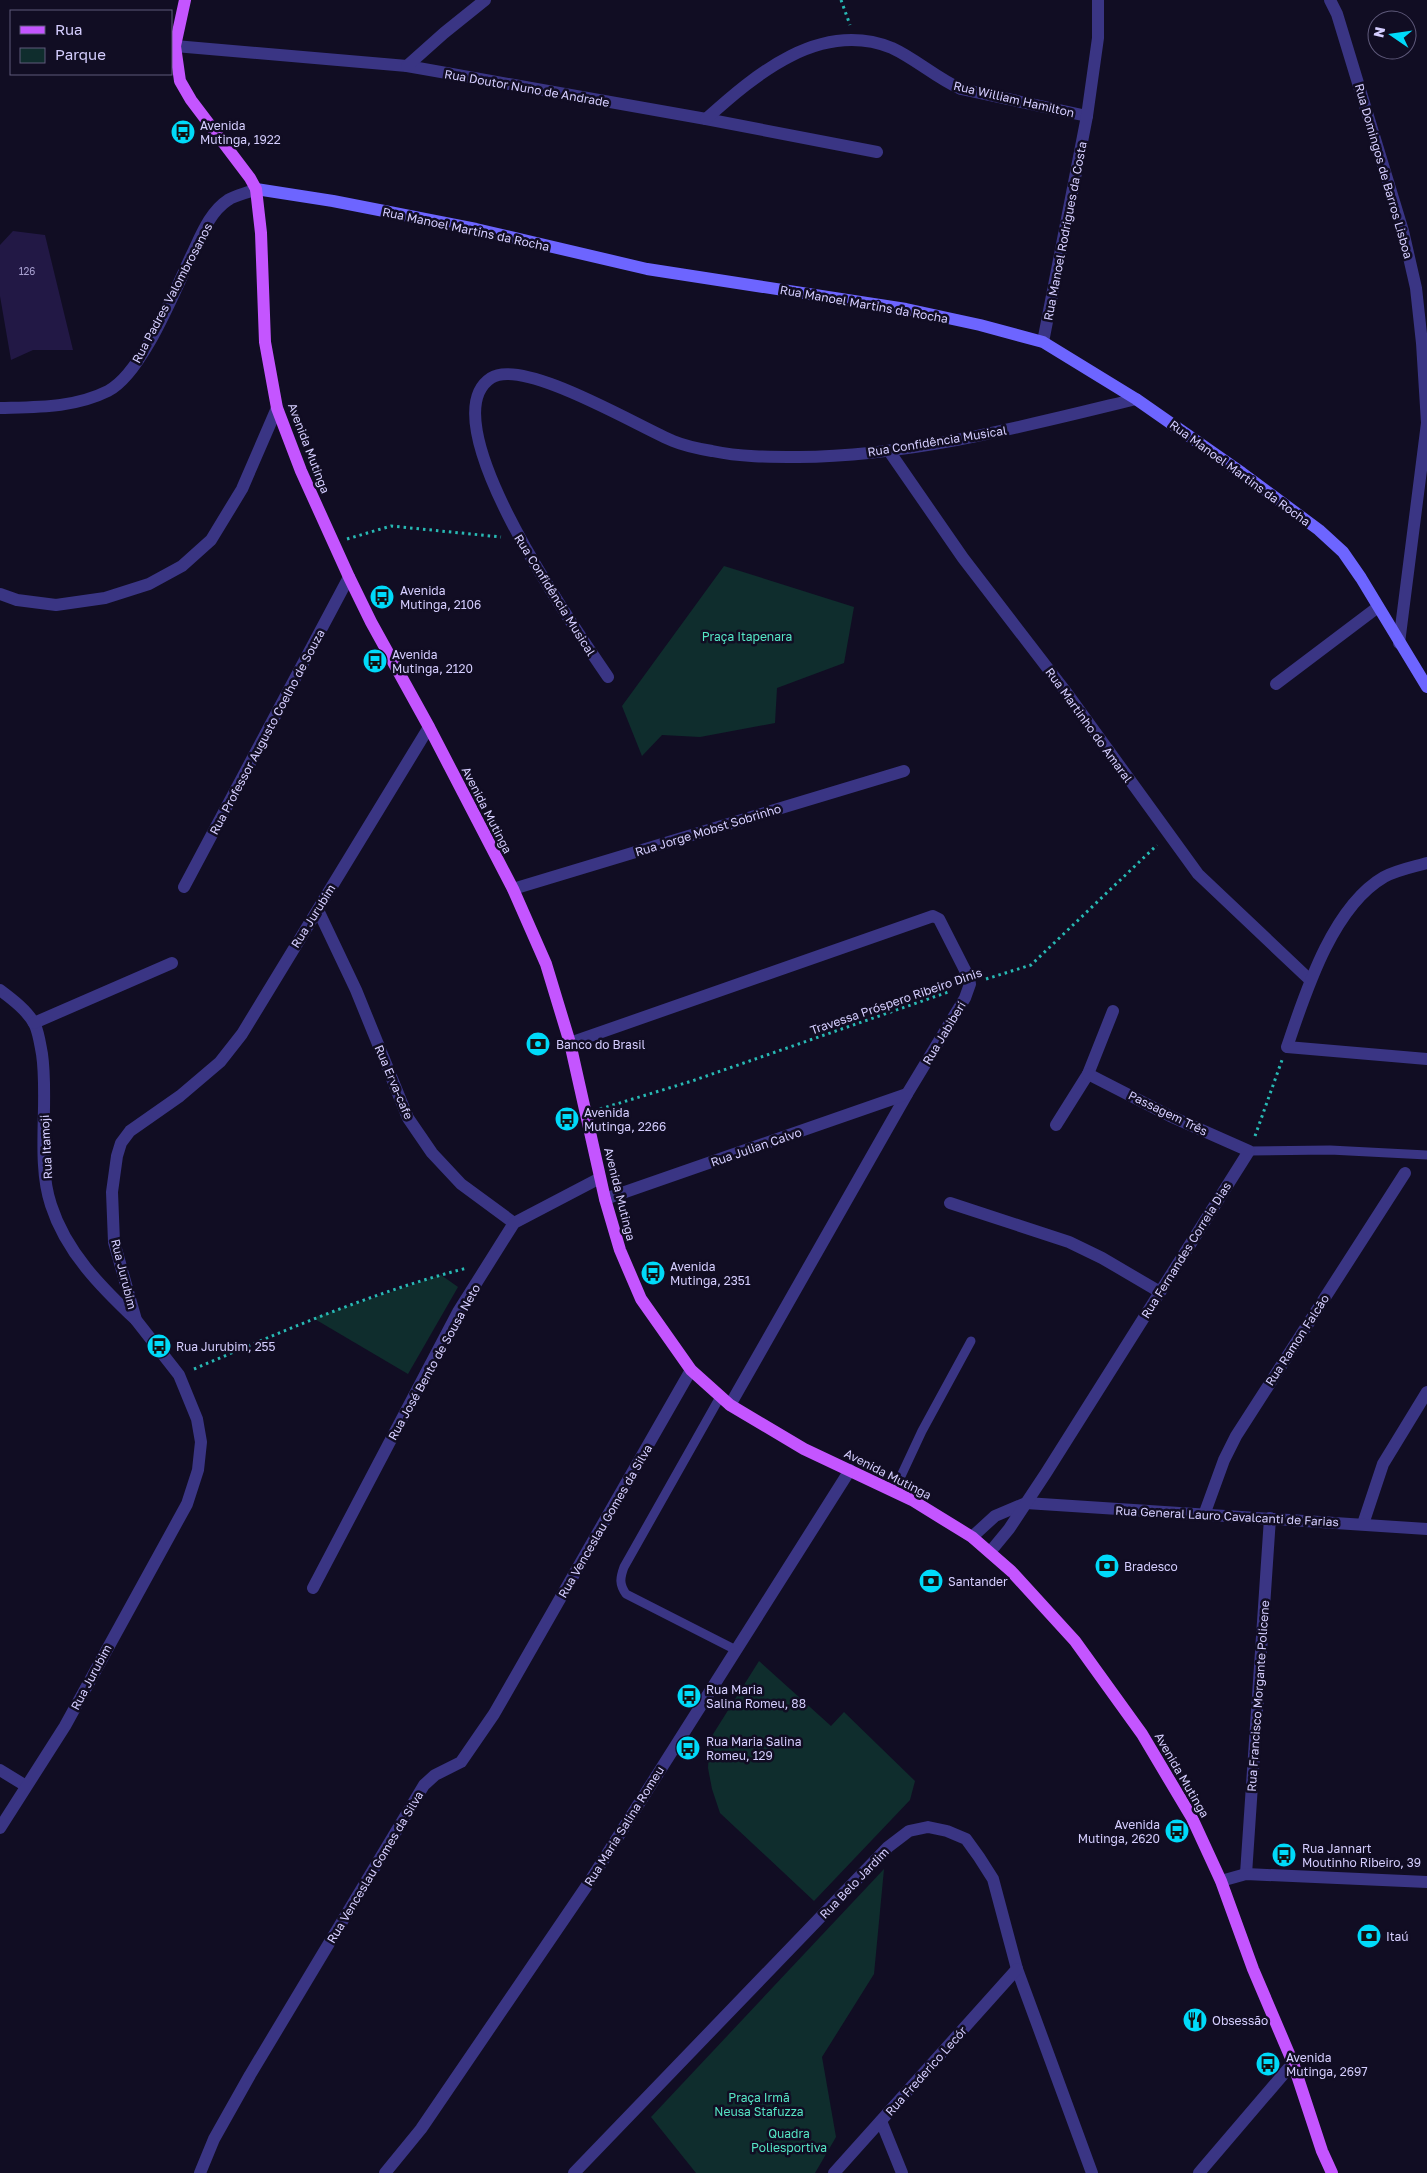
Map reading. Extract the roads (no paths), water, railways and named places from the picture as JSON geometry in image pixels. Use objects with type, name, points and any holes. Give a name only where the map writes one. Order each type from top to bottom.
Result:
[{"type":"main road","name":"Avenida Mutinga","points":[[185,0],[175,46],[180,81],[190,100],[250,178],[256,190],[261,233],[265,342],[278,408],[301,471],[349,577],[513,889],[546,964],[570,1043],[605,1199],[620,1250],[641,1299],[691,1370],[725,1401],[804,1449],[912,1500],[972,1537],[1011,1571],[1075,1641],[1142,1734],[1192,1818],[1221,1881],[1254,1969],[1293,2063],[1322,2151],[1332,2173]]},
{"type":"main road","name":"Rua Manoel Martins da Rocha","points":[[256,190],[333,201],[476,229],[647,270],[906,309],[980,325],[1043,342],[1136,400],[1242,473],[1319,530],[1342,552],[1427,687]]},
{"type":"street","points":[[407,66],[444,32],[485,0]]},
{"type":"street","name":"Rua Manoel Rodrigues da Costa","points":[[1043,342],[1087,116],[1098,38],[1098,0]]},
{"type":"street","name":"Rua Domingos de Barros Lisboa","points":[[1330,0],[1337,14],[1403,231],[1416,288],[1422,343],[1427,423],[1399,643]]},
{"type":"street","name":"Rua William Hamilton","points":[[706,119],[747,82],[777,62],[804,50],[829,42],[854,40],[892,48],[944,82],[961,89],[1087,116]]},
{"type":"street","name":"Rua Doutor Nuno de Andrade","points":[[175,46],[407,66],[706,119],[877,152]]},
{"type":"street","name":"Rua Padres Valombrosanos","points":[[0,408],[54,407],[92,398],[110,390],[125,378],[149,342],[207,223],[228,200],[256,190]]},
{"type":"street","name":"Rua Confidência Musical","points":[[608,677],[554,597],[519,539],[485,463],[477,428],[475,408],[479,391],[490,378],[499,375],[514,375],[532,379],[569,390],[675,442],[713,452],[760,457],[819,457],[889,452],[1011,429],[1136,400]]},
{"type":"street","points":[[0,594],[17,600],[56,605],[105,598],[149,584],[182,566],[211,540],[242,489],[278,408]]},
{"type":"street","name":"Rua Martinho do Amaral","points":[[889,452],[963,558],[1069,696],[1198,874],[1310,980]]},
{"type":"street","name":"Rua Professor Augusto Coelho de Souza","points":[[184,887],[349,577]]},
{"type":"street","points":[[1276,684],[1378,608]]},
{"type":"street","name":"Rua Jurubim","points":[[0,1828],[65,1726],[187,1504],[198,1470],[201,1442],[197,1419],[179,1375],[136,1320],[114,1242],[112,1192],[117,1156],[121,1143],[130,1131],[180,1096],[220,1062],[242,1034],[428,727]]},
{"type":"street","name":"Rua Jorge Mobst Sobrinho","points":[[513,889],[904,771]]},
{"type":"street","points":[[1427,863],[1384,878],[1363,894],[1346,913],[1310,980],[1287,1047],[1427,1059]]},
{"type":"street","name":"Rua Erva-cafe","points":[[318,910],[356,990],[408,1118],[432,1153],[461,1184],[514,1223]]},
{"type":"street","name":"Rua Jabiberi","points":[[570,1043],[933,916],[939,919],[970,984],[965,998],[725,1401]]},
{"type":"street","points":[[34,1024],[172,963]]},
{"type":"street","name":"Rua Itamoji","points":[[0,990],[34,1024],[39,1037],[44,1070],[45,1166],[51,1205],[72,1249],[98,1284],[136,1320]]},
{"type":"street","points":[[1056,1124],[1088,1074],[1113,1011]]},
{"type":"street","name":"Passagem Três","points":[[1088,1074],[1170,1116],[1249,1151]]},
{"type":"street","name":"Rua Julian Calvo","points":[[605,1199],[907,1094]]},
{"type":"street","name":"Rua Fernandes Correia Dias","points":[[990,1552],[1026,1503],[1249,1151]]},
{"type":"street","name":"Rua Ramon Falcão","points":[[1204,1515],[1224,1460],[1236,1436],[1405,1173]]},
{"type":"street","points":[[514,1223],[600,1178]]},
{"type":"street","points":[[950,1203],[1069,1242],[1102,1258],[1160,1292]]},
{"type":"street","name":"Rua José Bento de Sousa Neto","points":[[313,1588],[458,1312],[514,1223]]},
{"type":"street","name":"Rua Venceslau Gomes da Silva","points":[[200,2173],[214,2139],[250,2076],[424,1785],[435,1775],[461,1762],[494,1714],[691,1370]]},
{"type":"street","points":[[1363,1524],[1383,1464],[1427,1392]]},
{"type":"street","name":"Rua Maria Salina Romeu","points":[[385,2173],[420,2129],[590,1881],[850,1470]]},
{"type":"street","points":[[972,1537],[995,1516],[1026,1503]]},
{"type":"street","name":"Rua General Lauro Cavalcanti de Farias","points":[[1026,1503],[1427,1529]]},
{"type":"street","name":"Rua Francisco Morgante Policene","points":[[1246,1874],[1270,1518]]},
{"type":"street","points":[[0,1770],[26,1786]]},
{"type":"street","name":"Rua Belo Jardim","points":[[574,2173],[888,1846],[909,1831],[928,1827],[947,1831],[966,1839],[993,1879],[1017,1969],[1092,2173]]},
{"type":"street","points":[[1221,1881],[1246,1874],[1427,1882]]},
{"type":"street","name":"Rua Frederico Lecór","points":[[834,2173],[1017,1969]]},
{"type":"street","points":[[1200,2173],[1293,2063]]},
{"type":"street","points":[[881,2121],[902,2173]]},
{"type":"lane","points":[[1249,1151],[1330,1150],[1427,1155]]},
{"type":"lane","points":[[894,1491],[922,1431],[971,1341]]},
{"type":"lane","points":[[725,1401],[624,1568],[620,1586],[626,1594],[736,1650]]},
{"type":"place","name":"Avenida Mutinga, 1922","points":[[183,132]]},
{"type":"place","name":"Avenida Mutinga, 2106","points":[[382,597]]},
{"type":"place","name":"Avenida Mutinga, 2120","points":[[375,661]]},
{"type":"place","name":"Banco do Brasil","points":[[538,1044]]},
{"type":"place","name":"Avenida Mutinga, 2266","points":[[567,1119]]},
{"type":"place","name":"Avenida Mutinga, 2351","points":[[653,1273]]},
{"type":"place","name":"Rua Jurubim, 255","points":[[159,1346]]},
{"type":"place","name":"Bradesco","points":[[1107,1566]]},
{"type":"place","name":"Santander","points":[[931,1581]]},
{"type":"place","name":"Rua Maria Salina Romeu, 88","points":[[689,1696]]},
{"type":"place","name":"Rua Maria Salina Romeu, 129","points":[[688,1748]]},
{"type":"place","name":"Avenida Mutinga, 2620","points":[[1177,1831]]},
{"type":"place","name":"Rua Jannart Moutinho Ribeiro, 39","points":[[1284,1855]]},
{"type":"place","name":"Itaú","points":[[1369,1936]]},
{"type":"place","name":"Obsessão","points":[[1195,2020]]},
{"type":"place","name":"Avenida Mutinga, 2697","points":[[1268,2064]]},
{"type":"park label","name":"Praça Itapenara","points":[[747,636]]},
{"type":"park label","name":"Praça Irmã Neusa Stafuzza","points":[[759,2104]]},
{"type":"park label","name":"Quadra Poliesportiva","points":[[789,2140]]}]
